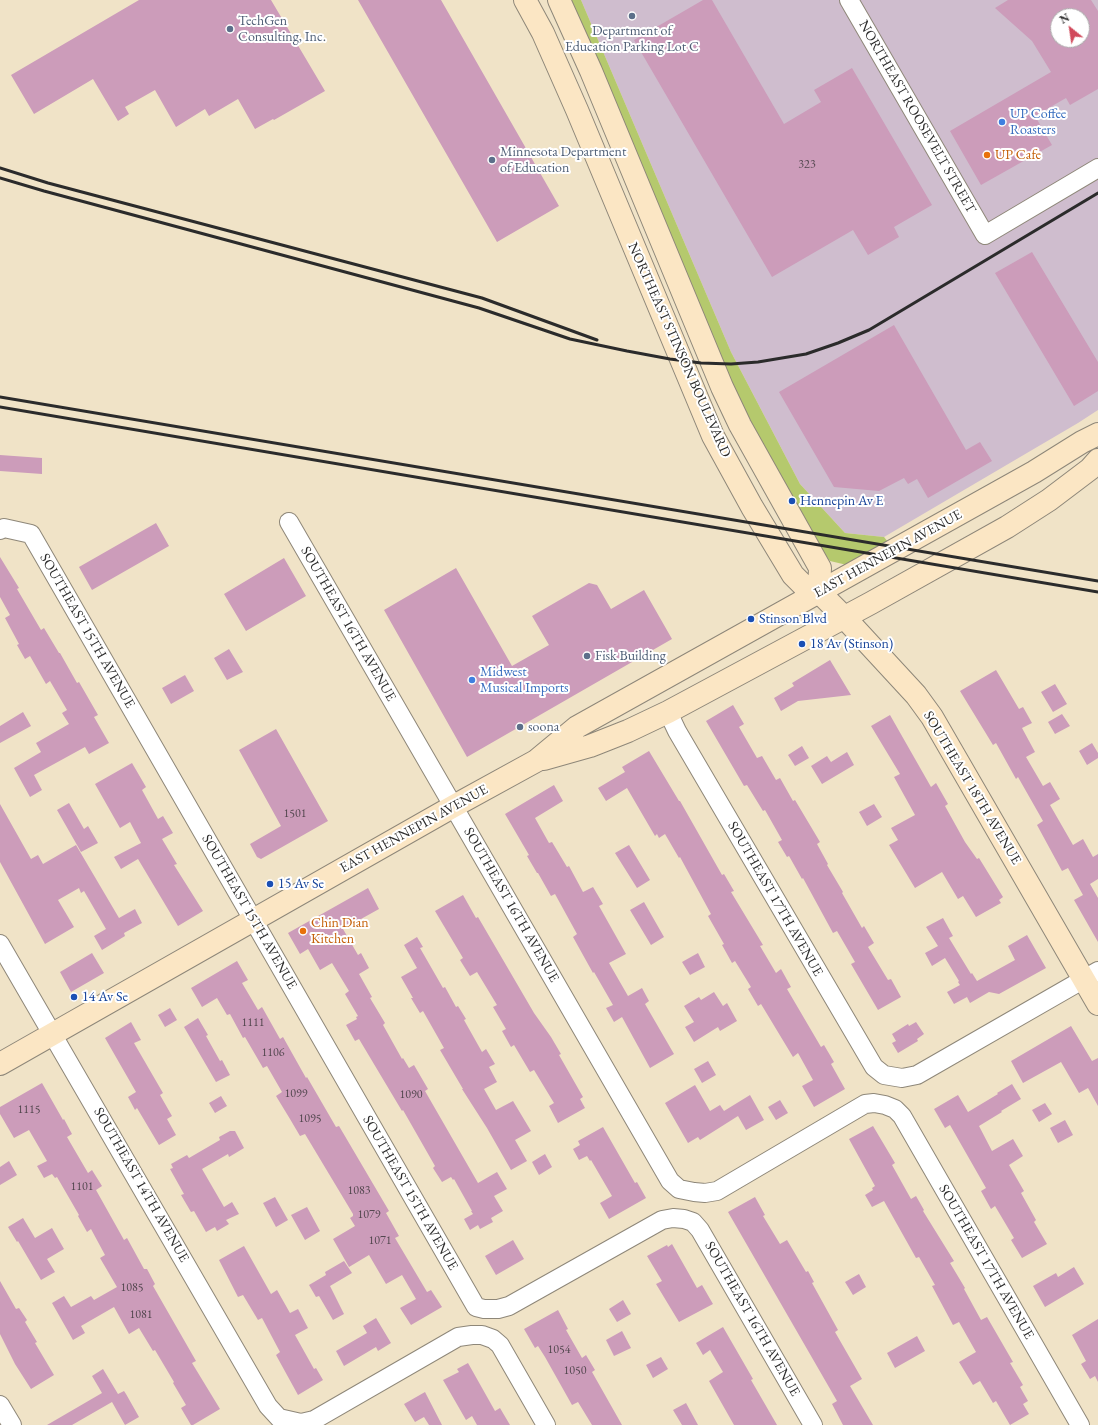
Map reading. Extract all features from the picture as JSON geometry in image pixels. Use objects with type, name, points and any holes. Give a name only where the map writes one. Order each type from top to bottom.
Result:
[{"type":"main road","name":"NORTHEAST STINSON BOULEVARD","points":[[525,0],[543,33],[577,110],[713,436],[752,507],[793,575],[806,588],[819,592],[820,568],[740,425],[722,387],[594,78],[559,0]]},
{"type":"main road","name":"EAST HENNEPIN AVENUE","points":[[0,1064],[536,761],[577,727],[1034,472],[1082,442],[1098,434]]},
{"type":"main road","name":"EAST HENNEPIN AVENUE","points":[[536,761],[590,746],[628,731],[668,712],[912,581],[1007,527],[1049,500],[1090,469],[1098,460]]},
{"type":"main road","name":"SOUTHEAST 18TH AVENUE","points":[[819,592],[916,695],[932,717],[1091,975],[1098,1004]]},
{"type":"street","name":"NORTHEAST ROOSEVELT STREET","points":[[849,0],[985,235],[1098,168]]},
{"type":"street","name":"SOUTHEAST 16TH AVENUE","points":[[289,522],[670,1181],[679,1188],[694,1192],[705,1193],[717,1191],[865,1104],[874,1103],[886,1105]]},
{"type":"street","name":"SOUTHEAST 15TH AVENUE","points":[[2,529],[31,534],[476,1307],[484,1309],[498,1309],[510,1306],[662,1220],[673,1218],[684,1219]]},
{"type":"street","name":"SOUTHEAST 17TH AVENUE","points":[[668,712],[685,744],[874,1066],[884,1074],[892,1077],[905,1078],[917,1075],[1091,975]]},
{"type":"street","name":"SOUTHEAST 14TH AVENUE","points":[[0,944],[268,1406],[279,1418],[301,1423],[314,1420],[458,1337],[482,1335],[492,1339],[500,1345],[546,1425]]},
{"type":"street","name":"SOUTHEAST 17TH AVENUE","points":[[886,1105],[895,1109],[902,1116],[1080,1425]]},
{"type":"street","name":"SOUTHEAST 16TH AVENUE","points":[[684,1219],[693,1222],[700,1230],[813,1425]]},
{"type":"street","points":[[0,1405],[12,1425]]},
{"type":"shaded area","points":[[581,0],[1098,0],[1098,410],[884,537],[845,533],[800,484],[731,352]]},
{"type":"green space","points":[[571,0],[581,0],[731,352],[800,484],[845,533],[884,537],[888,542],[847,565],[830,561],[823,552],[746,416]]},
{"type":"building","points":[[139,0],[271,0],[325,91],[255,129],[238,99],[209,116],[205,109],[176,127],[155,90],[125,107],[129,114],[118,121],[93,79],[34,114],[11,75]]},
{"type":"building","points":[[358,0],[441,0],[559,206],[497,242]]},
{"type":"building","points":[[703,0],[712,0],[784,124],[821,102],[814,90],[852,68],[932,205],[894,227],[899,237],[868,255],[853,230],[772,277],[634,40]]},
{"type":"building","points":[[1008,0],[1091,0],[1098,11],[1098,89],[1070,105],[1066,98],[1035,116],[1052,145],[981,185],[950,131],[1051,72],[1032,41],[995,8]]},
{"type":"building","points":[[1032,252],[1098,362],[1098,391],[1074,406],[995,273]]},
{"type":"building","points":[[894,325],[966,450],[980,442],[992,461],[928,498],[917,479],[908,484],[904,478],[879,491],[834,487],[779,392]]},
{"type":"building","points":[[0,455],[42,458],[42,474],[0,471]]},
{"type":"building","points":[[156,523],[169,546],[92,590],[79,567]]},
{"type":"building","points":[[0,557],[19,588],[17,589],[41,630],[44,628],[77,683],[79,682],[98,715],[94,717],[109,743],[89,754],[85,747],[34,775],[42,790],[30,797],[14,768],[41,752],[36,743],[69,724],[62,713],[67,710],[50,681],[46,684],[30,656],[25,659],[5,618],[10,615],[0,597]]},
{"type":"building","points":[[284,558],[306,596],[246,631],[224,594]]},
{"type":"building","name":"Fisk Building","points":[[456,568],[512,666],[549,645],[532,616],[589,583],[597,585],[611,609],[644,590],[672,639],[467,757],[384,610]]},
{"type":"building","points":[[229,649],[243,672],[227,680],[214,658]]},
{"type":"building","points":[[830,660],[851,695],[798,701],[781,711],[774,698],[794,686],[792,683]]},
{"type":"building","points":[[996,670],[1019,709],[1023,707],[1032,723],[1022,728],[1035,752],[1026,757],[1043,786],[1050,782],[1060,799],[1050,805],[1073,845],[1083,839],[1093,857],[1098,854],[1098,879],[1090,884],[1098,898],[1098,942],[1074,900],[1083,895],[1068,868],[1062,871],[1037,825],[1043,821],[1018,777],[1016,779],[996,743],[993,745],[960,691]]},
{"type":"building","points":[[185,675],[194,691],[171,704],[162,688]]},
{"type":"building","points":[[1055,684],[1067,704],[1053,712],[1041,692]]},
{"type":"building","points":[[733,705],[744,724],[739,727],[757,758],[762,756],[776,780],[780,778],[820,842],[817,844],[828,864],[827,865],[862,928],[864,926],[874,943],[868,947],[888,980],[891,979],[901,997],[878,1010],[851,964],[855,962],[837,931],[833,933],[803,878],[802,879],[789,856],[787,857],[778,842],[782,840],[765,810],[763,811],[747,785],[744,786],[706,721]]},
{"type":"building","points":[[23,712],[31,726],[0,743],[0,726]]},
{"type":"building","points":[[1062,714],[1070,726],[1055,734],[1048,722]]},
{"type":"building","points":[[890,715],[931,787],[936,783],[948,804],[945,806],[965,842],[977,859],[979,858],[1003,897],[999,900],[1001,903],[976,917],[963,896],[958,899],[942,872],[915,888],[889,845],[898,840],[891,828],[915,815],[894,777],[900,774],[871,726]]},
{"type":"building","points":[[276,729],[328,821],[261,859],[257,857],[250,844],[281,826],[239,750]]},
{"type":"building","points":[[1092,743],[1098,753],[1098,758],[1087,765],[1079,751]]},
{"type":"building","points":[[802,746],[809,758],[795,766],[788,755]]},
{"type":"building","points":[[649,751],[680,801],[722,875],[724,874],[734,891],[731,892],[763,945],[760,946],[776,973],[781,969],[791,987],[787,989],[821,1047],[824,1045],[834,1062],[831,1064],[845,1089],[814,1107],[802,1086],[813,1080],[798,1053],[793,1057],[761,1004],[758,1006],[748,989],[751,987],[735,961],[732,963],[722,945],[724,944],[708,916],[711,914],[680,857],[679,858],[665,834],[659,838],[657,834],[655,836],[627,788],[606,801],[598,788],[625,772],[622,767]]},
{"type":"building","points":[[847,752],[854,765],[822,784],[811,766],[827,756],[831,762]]},
{"type":"building","points":[[132,763],[146,787],[142,790],[158,819],[163,816],[173,833],[162,839],[177,864],[174,865],[203,911],[178,926],[138,859],[121,869],[114,857],[141,843],[130,822],[120,828],[95,784]]},
{"type":"building","points":[[554,785],[563,801],[535,818],[549,843],[552,842],[567,867],[569,866],[583,892],[593,887],[603,904],[599,906],[626,954],[609,963],[628,996],[642,988],[649,1001],[645,1004],[674,1054],[650,1068],[622,1017],[614,1022],[606,1008],[613,1005],[573,937],[577,934],[555,894],[551,896],[537,873],[527,856],[529,855],[505,814]]},
{"type":"building","points":[[69,803],[84,829],[88,826],[98,843],[81,852],[57,810]]},
{"type":"building","points":[[0,804],[31,859],[38,855],[43,864],[76,845],[119,918],[135,909],[142,923],[124,933],[125,936],[102,950],[94,936],[106,929],[84,891],[81,893],[79,888],[58,900],[74,927],[45,944],[0,862]]},
{"type":"building","points":[[874,804],[882,817],[867,826],[859,812]]},
{"type":"building","points":[[629,845],[650,880],[637,888],[615,853]]},
{"type":"building","points":[[368,888],[379,909],[343,929],[358,955],[361,953],[369,968],[359,974],[372,997],[370,998],[385,1023],[383,1025],[402,1059],[403,1058],[409,1068],[414,1065],[428,1089],[425,1091],[478,1183],[497,1172],[507,1189],[494,1196],[503,1211],[491,1218],[493,1222],[480,1229],[478,1225],[470,1230],[464,1219],[473,1214],[454,1179],[453,1180],[451,1177],[442,1182],[433,1168],[435,1166],[403,1110],[402,1111],[359,1039],[355,1041],[346,1025],[357,1019],[356,1017],[358,1016],[345,994],[349,991],[332,963],[320,970],[308,949],[300,954],[288,933]]},
{"type":"building","points":[[463,895],[476,918],[478,917],[534,1013],[551,1037],[561,1054],[559,1055],[583,1097],[580,1099],[585,1108],[558,1123],[549,1106],[554,1103],[534,1070],[530,1072],[514,1045],[511,1047],[502,1031],[506,1029],[493,1007],[497,1005],[477,972],[470,976],[460,960],[463,958],[435,911]]},
{"type":"building","points":[[644,902],[664,937],[651,945],[630,910]]},
{"type":"building","points":[[943,918],[953,936],[949,938],[971,974],[972,973],[977,981],[1015,960],[1008,946],[1027,935],[1046,968],[999,994],[989,992],[970,1003],[967,997],[954,1004],[947,992],[960,985],[958,982],[959,981],[945,958],[932,966],[925,953],[938,946],[926,927]]},
{"type":"building","points":[[417,937],[423,947],[420,948],[443,988],[445,987],[456,1007],[458,1006],[466,1019],[464,1020],[482,1052],[486,1049],[495,1064],[489,1067],[497,1082],[484,1089],[496,1110],[513,1101],[531,1131],[515,1140],[527,1161],[511,1170],[487,1128],[462,1089],[440,1050],[444,1048],[423,1011],[420,1013],[401,977],[417,968],[404,945]]},
{"type":"building","points":[[92,953],[104,973],[71,992],[60,972]]},
{"type":"building","points":[[698,953],[705,967],[690,975],[682,962]]},
{"type":"building","points":[[237,961],[248,980],[242,983],[258,1010],[262,1007],[280,1039],[283,1037],[336,1127],[339,1126],[389,1211],[386,1213],[399,1236],[395,1238],[427,1292],[431,1290],[442,1307],[411,1325],[400,1308],[416,1299],[402,1275],[386,1284],[369,1255],[349,1267],[333,1239],[355,1226],[350,1218],[353,1214],[305,1134],[300,1136],[276,1096],[282,1092],[267,1066],[263,1068],[245,1037],[243,1038],[230,1014],[227,1015],[217,998],[202,1007],[191,988]]},
{"type":"building","points":[[714,992],[723,1006],[727,1003],[737,1021],[720,1031],[718,1027],[694,1042],[685,1027],[694,1022],[684,1006],[699,997],[701,1000]]},
{"type":"building","points":[[170,1008],[177,1020],[165,1027],[158,1015]]},
{"type":"building","points":[[198,1018],[220,1061],[222,1060],[230,1075],[216,1082],[184,1027]]},
{"type":"building","points":[[131,1022],[141,1040],[134,1043],[163,1093],[160,1095],[172,1116],[167,1119],[176,1135],[159,1145],[137,1108],[135,1110],[128,1097],[136,1092],[105,1038]]},
{"type":"building","points":[[916,1022],[924,1034],[917,1039],[918,1041],[898,1053],[892,1043],[896,1041],[892,1034],[908,1024],[909,1026]]},
{"type":"building","points":[[1071,1026],[1092,1061],[1098,1058],[1098,1106],[1088,1088],[1079,1093],[1061,1062],[1023,1083],[1011,1061]]},
{"type":"building","points":[[708,1061],[716,1075],[702,1083],[694,1069]]},
{"type":"building","points":[[42,1083],[72,1134],[67,1137],[88,1173],[92,1170],[102,1186],[96,1190],[124,1240],[127,1238],[144,1269],[147,1269],[155,1284],[153,1286],[196,1361],[192,1363],[220,1409],[193,1425],[191,1425],[181,1408],[186,1405],[173,1383],[174,1382],[155,1350],[153,1351],[139,1328],[129,1334],[114,1307],[81,1326],[85,1333],[73,1340],[52,1303],[64,1296],[71,1307],[91,1296],[94,1300],[117,1287],[100,1258],[105,1255],[91,1229],[87,1232],[57,1177],[55,1178],[52,1174],[44,1178],[37,1166],[47,1161],[29,1130],[14,1138],[0,1114],[0,1107]]},
{"type":"building","points":[[1012,1084],[1021,1099],[979,1126],[992,1151],[1013,1139],[1023,1156],[1009,1165],[1024,1191],[1021,1193],[1036,1220],[1034,1222],[1047,1244],[1022,1258],[1011,1240],[1014,1238],[995,1206],[991,1209],[981,1191],[986,1188],[950,1125],[945,1128],[934,1109],[958,1095],[968,1112]]},
{"type":"building","points":[[695,1085],[710,1111],[720,1105],[724,1111],[750,1095],[764,1120],[746,1130],[738,1116],[700,1140],[698,1137],[688,1143],[665,1103]]},
{"type":"building","points":[[221,1096],[227,1106],[215,1113],[209,1103]]},
{"type":"building","points":[[780,1100],[788,1113],[776,1120],[768,1107]]},
{"type":"building","points":[[1045,1103],[1052,1114],[1039,1122],[1032,1110]]},
{"type":"building","points":[[1065,1120],[1073,1135],[1058,1143],[1050,1128]]},
{"type":"building","points":[[873,1126],[895,1163],[892,1165],[911,1199],[916,1196],[924,1210],[923,1211],[954,1261],[950,1263],[965,1288],[964,1289],[981,1320],[987,1317],[1013,1362],[1010,1363],[1023,1385],[1020,1387],[1028,1401],[1023,1404],[1029,1414],[1010,1425],[996,1401],[993,1403],[980,1381],[973,1385],[959,1362],[976,1352],[959,1322],[953,1325],[932,1286],[935,1285],[919,1257],[916,1258],[884,1201],[872,1207],[865,1195],[873,1190],[872,1188],[875,1186],[849,1139]]},
{"type":"building","points":[[603,1127],[635,1183],[637,1182],[646,1198],[609,1219],[600,1203],[612,1196],[591,1160],[590,1161],[587,1156],[579,1160],[573,1149],[580,1145],[578,1141]]},
{"type":"building","points":[[230,1131],[235,1131],[244,1148],[229,1157],[228,1154],[202,1169],[224,1207],[232,1202],[239,1214],[226,1220],[229,1224],[217,1231],[215,1227],[206,1232],[194,1211],[191,1212],[181,1195],[184,1194],[170,1169],[173,1168],[171,1164],[187,1155],[189,1158],[220,1140],[219,1137]]},
{"type":"building","points":[[545,1154],[552,1167],[539,1175],[532,1162]]},
{"type":"building","points":[[9,1161],[17,1175],[0,1185],[0,1167]]},
{"type":"building","points":[[275,1197],[288,1220],[276,1227],[263,1203]]},
{"type":"building","points":[[755,1197],[765,1215],[763,1216],[780,1244],[787,1240],[806,1272],[808,1271],[814,1282],[812,1283],[838,1330],[835,1332],[862,1379],[850,1386],[873,1425],[843,1425],[832,1404],[837,1401],[728,1212]]},
{"type":"building","points":[[307,1207],[320,1231],[305,1240],[291,1215]]},
{"type":"building","points":[[23,1218],[35,1238],[52,1228],[64,1249],[47,1259],[55,1272],[41,1280],[8,1227]]},
{"type":"building","points":[[513,1240],[524,1259],[496,1275],[485,1256]]},
{"type":"building","points":[[672,1244],[697,1288],[702,1285],[713,1304],[679,1322],[656,1284],[662,1281],[647,1256],[667,1245],[668,1247]]},
{"type":"building","points":[[244,1246],[271,1294],[277,1290],[290,1313],[298,1309],[308,1328],[295,1335],[314,1369],[316,1368],[323,1380],[298,1395],[276,1355],[280,1352],[262,1318],[258,1320],[243,1295],[238,1297],[219,1260]]},
{"type":"building","points":[[344,1261],[352,1273],[330,1286],[344,1314],[333,1320],[319,1296],[316,1297],[309,1285],[326,1275],[325,1272]]},
{"type":"building","points":[[1074,1267],[1084,1284],[1045,1307],[1033,1286],[1056,1273],[1058,1277]]},
{"type":"building","points":[[859,1274],[866,1287],[853,1295],[845,1282]]},
{"type":"building","points":[[0,1281],[16,1309],[19,1308],[27,1320],[25,1322],[37,1342],[35,1343],[54,1375],[31,1389],[15,1364],[0,1334]]},
{"type":"building","points":[[623,1300],[631,1314],[617,1322],[609,1309]]},
{"type":"building","points":[[558,1310],[568,1329],[566,1330],[582,1358],[586,1355],[595,1370],[592,1372],[622,1425],[592,1425],[578,1402],[572,1405],[545,1357],[538,1346],[535,1348],[524,1329]]},
{"type":"building","points":[[376,1318],[391,1343],[378,1351],[376,1347],[344,1366],[336,1351],[367,1333],[363,1326]]},
{"type":"building","points":[[1098,1319],[1098,1382],[1095,1376],[1090,1379],[1081,1364],[1086,1361],[1072,1335]]},
{"type":"building","points":[[723,1327],[777,1425],[734,1425],[709,1381],[723,1372],[710,1350],[703,1355],[696,1343]]},
{"type":"building","points":[[622,1331],[631,1348],[614,1356],[606,1340]]},
{"type":"building","points":[[917,1336],[925,1351],[895,1368],[887,1353]]},
{"type":"building","points":[[661,1357],[668,1369],[653,1378],[646,1365]]},
{"type":"building","points":[[468,1363],[495,1411],[500,1408],[510,1425],[477,1425],[472,1416],[466,1420],[443,1380],[459,1372],[457,1369]]},
{"type":"building","points":[[103,1369],[118,1394],[124,1391],[139,1417],[125,1425],[112,1402],[72,1425],[47,1425],[102,1393],[92,1376]]},
{"type":"building","points":[[425,1392],[442,1425],[429,1425],[424,1417],[415,1422],[404,1404]]},
{"type":"building","points":[[686,1403],[698,1425],[682,1425],[673,1410]]},
{"type":"railway","points":[[0,168],[48,183],[482,298],[597,340]]},
{"type":"railway","points":[[0,178],[479,308],[570,339],[670,359],[701,363],[731,364],[758,362],[806,354],[869,330],[1098,193]]},
{"type":"railway","points":[[0,397],[1098,581]]},
{"type":"railway","points":[[0,407],[1098,592]]},
{"type":"place","name":"Department of Education Parking Lot C","points":[[632,16]]},
{"type":"place","name":"TechGen Consulting, Inc.","points":[[230,29]]},
{"type":"place","name":"UP Coffee Roasters","points":[[1002,122]]},
{"type":"place","name":"UP Cafe","points":[[987,155]]},
{"type":"place","name":"Minnesota Department of Education","points":[[492,160]]},
{"type":"place","name":"Hennepin Av E","points":[[792,501]]},
{"type":"place","name":"Stinson Blvd","points":[[751,619]]},
{"type":"place","name":"18 Av (Stinson)","points":[[802,644]]},
{"type":"place","name":"Fisk Building","points":[[587,656]]},
{"type":"place","name":"Midwest Musical Imports","points":[[472,680]]},
{"type":"place","name":"soona","points":[[520,727]]},
{"type":"place","name":"15 Av Se","points":[[270,884]]},
{"type":"place","name":"Chin Dian Kitchen","points":[[303,931]]},
{"type":"place","name":"14 Av Se","points":[[74,997]]}]
